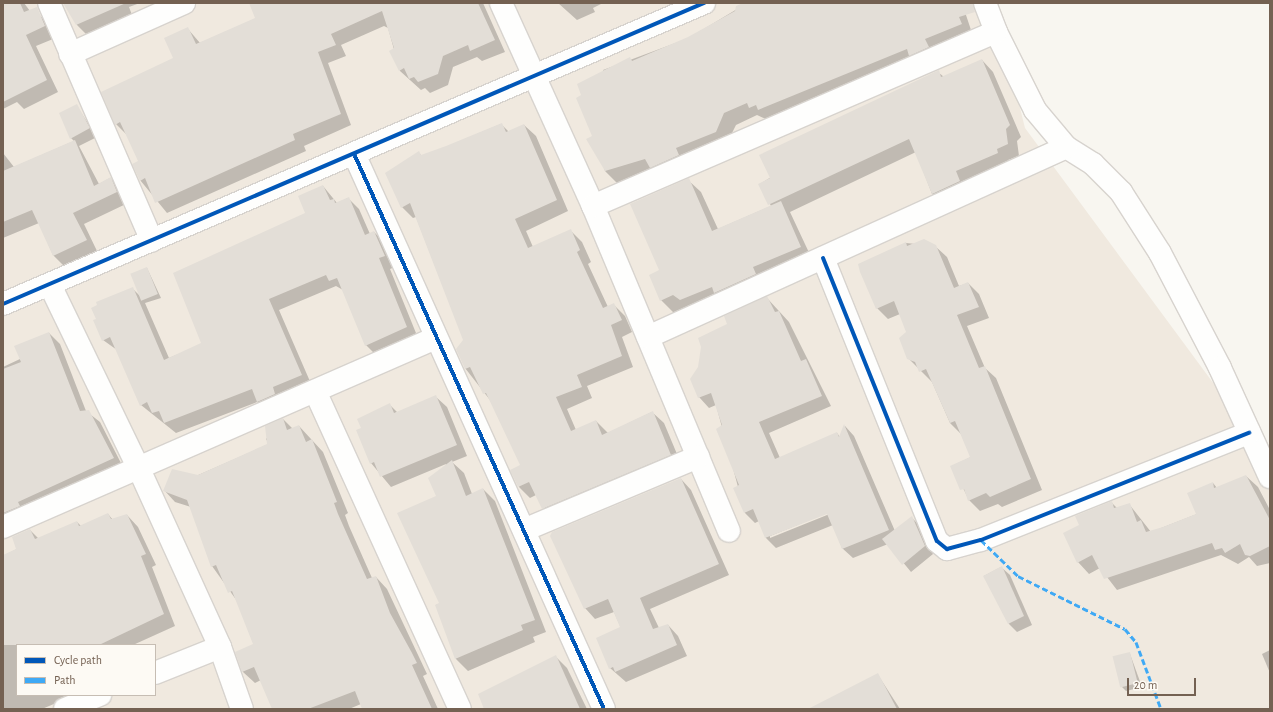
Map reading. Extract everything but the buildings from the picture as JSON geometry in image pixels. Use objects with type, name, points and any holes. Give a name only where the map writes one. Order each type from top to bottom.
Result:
[{"type":"street","points":[[48,3],[152,241]]},
{"type":"street","points":[[70,54],[184,3]]},
{"type":"street","points":[[501,3],[532,76],[593,206],[730,531]]},
{"type":"street","points":[[3,304],[355,156],[532,76],[704,3]]},
{"type":"street","points":[[985,3],[996,32],[1035,110],[1066,147],[1093,164],[1121,192],[1141,223],[1216,361],[1270,477]]},
{"type":"street","points":[[593,206],[996,32]]},
{"type":"street","points":[[648,337],[1066,147]]},
{"type":"street","points":[[355,156],[435,338],[524,530],[604,709]]},
{"type":"street","points":[[823,258],[937,541],[947,550],[982,540],[1249,433]]},
{"type":"street","points":[[50,285],[139,469],[220,647],[242,709]]},
{"type":"street","points":[[3,527],[139,469],[435,338]]},
{"type":"street","points":[[315,391],[460,709]]},
{"type":"street","points":[[524,530],[698,457]]},
{"type":"street","points":[[156,673],[220,647]]},
{"type":"street","points":[[65,709],[98,696]]},
{"type":"shaded area","points":[[3,3],[994,3],[1025,128],[1270,460],[1270,709],[3,709]]},
{"type":"marked path","points":[[981,540],[1018,576],[1125,629],[1136,642],[1161,709]]},
{"type":"cycle path","points":[[3,304],[704,3]]},
{"type":"cycle path","points":[[355,156],[604,709]]},
{"type":"cycle path","points":[[823,258],[937,541],[947,549],[981,540],[1249,433]]}]
